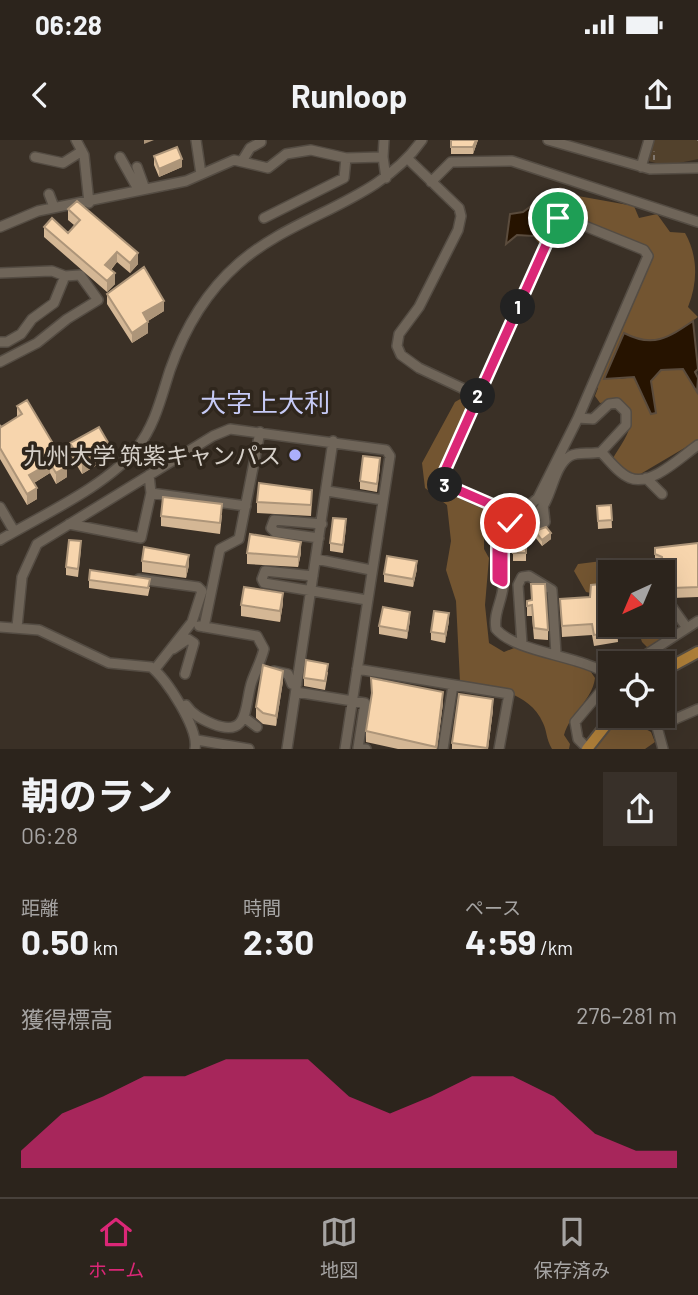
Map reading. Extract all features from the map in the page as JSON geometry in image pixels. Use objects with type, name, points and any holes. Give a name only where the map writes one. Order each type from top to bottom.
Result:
[{"type":"main road","points":[[675,664],[698,652]]},
{"type":"main road","points":[[587,749],[604,728]]},
{"type":"street","points":[[76,140],[82,151],[89,203]]},
{"type":"street","points":[[196,140],[201,174]]},
{"type":"street","points":[[384,140],[386,178]]},
{"type":"street","points":[[0,540],[99,481],[136,449],[159,408],[181,340],[207,299],[236,265],[279,233],[368,190],[386,178],[422,140]]},
{"type":"street","points":[[548,140],[640,167],[672,171],[698,168]]},
{"type":"street","points":[[242,161],[250,148],[261,142]]},
{"type":"street","points":[[640,167],[652,142]]},
{"type":"street","points":[[0,227],[54,207],[89,203],[186,181],[229,162],[242,161],[268,168],[286,154],[312,150],[346,158],[383,157]]},
{"type":"street","points":[[34,157],[63,163],[82,151]]},
{"type":"street","points":[[120,157],[142,189]]},
{"type":"street","points":[[264,218],[344,178],[346,158]]},
{"type":"street","points":[[407,158],[459,208],[461,223],[419,307],[399,334],[397,346],[405,359],[419,368],[464,388],[474,405]]},
{"type":"street","points":[[432,182],[450,162],[512,161],[698,222]]},
{"type":"street","points":[[137,167],[142,189]]},
{"type":"street","points":[[49,194],[54,207]]},
{"type":"street","points":[[560,216],[644,250],[648,256],[578,418],[538,498],[530,506],[513,510],[497,507],[444,484],[443,480],[474,405],[560,216]]},
{"type":"street","points":[[0,273],[52,271],[65,276],[79,275],[98,300],[67,319],[37,343],[0,362]]},
{"type":"street","points":[[0,342],[7,342],[21,334],[32,318],[54,303],[65,276]]},
{"type":"street","points":[[578,418],[593,419],[609,404],[617,403],[626,412],[626,425],[601,452],[589,456],[577,453],[567,458],[543,504],[533,516],[510,523],[503,531],[503,582],[494,620],[501,635],[598,667]]},
{"type":"street","points":[[17,627],[22,577],[28,558],[37,544],[230,429],[386,450],[390,456],[345,749]]},
{"type":"street","points":[[171,694],[179,696],[198,718],[211,723],[229,728],[245,718],[252,681],[264,649],[257,636],[202,627],[220,549],[239,539],[260,432]]},
{"type":"street","points":[[287,749],[333,441]]},
{"type":"street","points":[[601,452],[628,478],[646,478],[698,445]]},
{"type":"street","points":[[69,524],[141,538],[151,493],[149,475]]},
{"type":"street","points":[[646,478],[662,494]]},
{"type":"street","points":[[327,491],[383,500]]},
{"type":"street","points":[[151,493],[246,506]]},
{"type":"street","points":[[539,530],[545,522],[543,504]]},
{"type":"street","points":[[0,507],[15,531]]},
{"type":"street","points":[[497,507],[497,579],[503,582]]},
{"type":"street","points":[[319,538],[275,532],[271,523],[274,520],[322,524]]},
{"type":"street","points":[[316,559],[372,570]]},
{"type":"street","points":[[313,576],[265,571],[262,579],[264,583],[367,600]]},
{"type":"street","points":[[522,644],[518,585],[522,578],[529,576],[552,590],[556,654]]},
{"type":"street","points":[[129,577],[198,587],[202,591],[192,622],[155,669]]},
{"type":"street","points":[[676,613],[687,628]]},
{"type":"street","points":[[652,651],[698,621]]},
{"type":"street","points":[[0,627],[39,630],[109,663],[145,665],[155,669],[192,724],[200,744]]},
{"type":"street","points":[[173,649],[188,639],[194,643],[185,674]]},
{"type":"street","points":[[258,668],[288,674],[297,688],[365,704],[358,747],[366,749]]},
{"type":"street","points":[[357,669],[509,694],[499,749]]},
{"type":"street","points":[[443,749],[453,685]]},
{"type":"street","points":[[587,749],[578,739],[575,722],[598,694]]},
{"type":"street","points":[[663,749],[656,727],[698,709]]},
{"type":"street","points":[[245,718],[257,727]]},
{"type":"street","points":[[200,744],[211,723]]},
{"type":"street","points":[[200,744],[248,749]]},
{"type":"path","points":[[652,142],[654,160]]},
{"type":"shaded area","points":[[652,140],[698,140],[698,159],[665,164],[646,160]]},
{"type":"shaded area","points":[[560,188],[578,196],[553,210],[533,236],[517,235],[506,244],[510,214],[523,212],[535,203],[541,204]]},
{"type":"shaded area","points":[[578,196],[634,206],[639,218],[657,214],[670,232],[685,233],[694,260],[694,288],[688,307],[698,317],[668,338],[640,341],[620,379],[634,377],[651,414],[655,414],[651,381],[661,370],[683,369],[698,391],[698,440],[637,476],[628,475],[612,460],[626,437],[631,421],[630,414],[618,400],[600,403],[595,396],[598,388],[594,385],[651,260],[650,250],[558,211],[542,247],[533,236],[553,210]]},
{"type":"shaded area","points":[[693,321],[698,369],[695,372],[698,378],[697,392],[683,369],[661,370],[651,381],[656,413],[651,414],[634,377],[604,379],[624,333],[644,340],[660,339]]},
{"type":"shaded area","points":[[462,398],[467,406],[463,424],[436,485],[484,507],[484,549],[489,558],[485,605],[489,643],[504,652],[519,646],[589,669],[595,678],[590,694],[571,720],[564,735],[570,744],[569,749],[552,749],[537,712],[518,697],[496,689],[460,682],[456,601],[446,570],[451,541],[447,505],[425,488],[422,463],[455,402]]},
{"type":"shaded area","points":[[598,562],[598,594],[586,592],[574,571],[578,564]]},
{"type":"shaded area","points":[[640,637],[666,637],[649,649]]},
{"type":"shaded area","points":[[610,728],[644,728],[651,732],[655,742],[645,749],[594,749]]},
{"type":"building","points":[[451,140],[476,140],[473,147],[451,147]]},
{"type":"building","points":[[177,147],[182,159],[159,169],[154,156]]},
{"type":"building","points":[[77,201],[138,253],[130,263],[117,252],[105,265],[115,273],[107,281],[44,227],[52,218],[68,233],[80,220],[68,209]]},
{"type":"building","points":[[144,267],[164,301],[143,313],[148,322],[132,333],[107,294]]},
{"type":"building","points":[[27,400],[67,467],[56,473],[50,463],[29,475],[37,488],[27,494],[0,448],[0,425],[1,427],[22,414],[17,406]]},
{"type":"building","points":[[99,427],[110,446],[82,463],[70,443]]},
{"type":"building","points":[[363,456],[380,458],[377,484],[360,481]]},
{"type":"building","points":[[259,483],[312,490],[311,505],[257,502]]},
{"type":"building","points":[[163,497],[222,504],[220,523],[161,516]]},
{"type":"building","points":[[611,505],[612,520],[598,521],[597,506]]},
{"type":"building","points":[[333,518],[346,519],[343,545],[330,543]]},
{"type":"building","points":[[513,526],[526,526],[526,553],[513,553]]},
{"type":"building","points":[[546,527],[551,533],[542,540],[535,531]]},
{"type":"building","points":[[250,534],[301,542],[298,557],[247,553]]},
{"type":"building","points":[[69,540],[81,541],[78,569],[66,567]]},
{"type":"building","points":[[698,543],[698,587],[676,588],[676,560],[662,560],[655,554],[655,548]]},
{"type":"building","points":[[144,547],[189,555],[186,567],[142,561]]},
{"type":"building","points":[[387,556],[417,561],[413,579],[384,574]]},
{"type":"building","points":[[90,570],[150,579],[148,588],[89,580]]},
{"type":"building","points":[[531,584],[545,584],[548,630],[534,628],[532,605],[527,606],[527,601],[532,600]]},
{"type":"building","points":[[598,584],[598,634],[594,635],[592,624],[562,626],[560,599],[590,597],[591,585]]},
{"type":"building","points":[[244,587],[283,593],[280,611],[241,605]]},
{"type":"building","points":[[383,607],[410,612],[407,631],[379,626]]},
{"type":"building","points":[[434,611],[449,613],[445,634],[431,632]]},
{"type":"building","points":[[306,660],[328,664],[325,681],[304,678]]},
{"type":"building","points":[[263,665],[283,671],[276,716],[263,713],[256,707]]},
{"type":"building","points":[[371,678],[443,692],[436,747],[366,731],[372,693]]},
{"type":"building","points":[[459,694],[493,699],[487,748],[452,743]]},
{"type":"place","name":"九州大学 筑紫キャンパス","points":[[295,455]]},
{"type":"district","name":"大字上大利","points":[[265,401]]},
{"type":"route","points":[[510,523],[503,531],[503,582],[497,579],[497,507],[444,484],[442,477],[558,218]]}]
